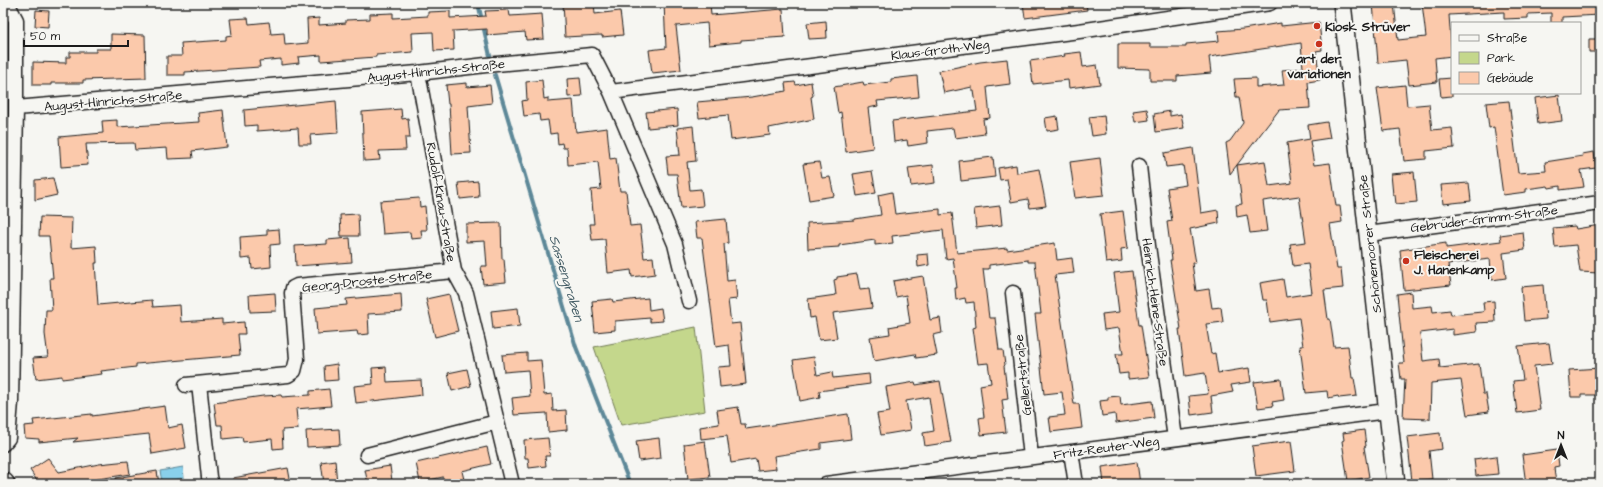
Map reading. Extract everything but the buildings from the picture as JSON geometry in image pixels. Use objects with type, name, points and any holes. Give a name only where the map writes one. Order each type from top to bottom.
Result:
[{"type":"street","points":[[3,444],[8,438],[11,402],[16,108],[16,20],[7,3]]},
{"type":"street","name":"Klaus-Groth-Weg","points":[[611,92],[1079,31],[1270,3]]},
{"type":"street","name":"Schönemoorer Straße","points":[[1342,3],[1396,484]]},
{"type":"street","name":"August-Hinrichs-Straße","points":[[16,108],[418,73],[486,64],[592,55],[611,92],[675,244],[689,300]]},
{"type":"street","name":"Rudolf-Kinau-Straße","points":[[418,73],[454,271],[466,293],[512,484]]},
{"type":"street","name":"Heinrich-Heine-Straße","points":[[1138,166],[1175,438]]},
{"type":"street","name":"Gebrüder-Grimm-Straße","points":[[1368,234],[1600,203]]},
{"type":"street","name":"Georg-Droste-Straße","points":[[211,484],[192,385],[288,375],[294,371],[297,359],[292,293],[293,288],[297,286],[454,271]]},
{"type":"street","name":"Gellertstraße","points":[[1013,293],[1031,457]]},
{"type":"street","name":"Fritz-Reuter-Weg","points":[[826,484],[1387,411]]},
{"type":"street","points":[[367,455],[497,422]]},
{"type":"street","points":[[1071,452],[1076,484]]},
{"type":"green space","points":[[696,327],[705,411],[621,425],[594,347]]},
{"type":"water","points":[[183,467],[184,478],[162,482],[160,471]]},
{"type":"waterway","name":"Sassengraben","points":[[478,3],[490,56]]},
{"type":"waterway","name":"Sassengraben","points":[[495,75],[576,347],[630,484]]},
{"type":"place","name":"Kiosk Strüver","points":[[1317,26]]},
{"type":"place","name":"art der variationen","points":[[1319,44]]},
{"type":"place","name":"Fleischerei J. Hanenkamp","points":[[1406,261]]}]
